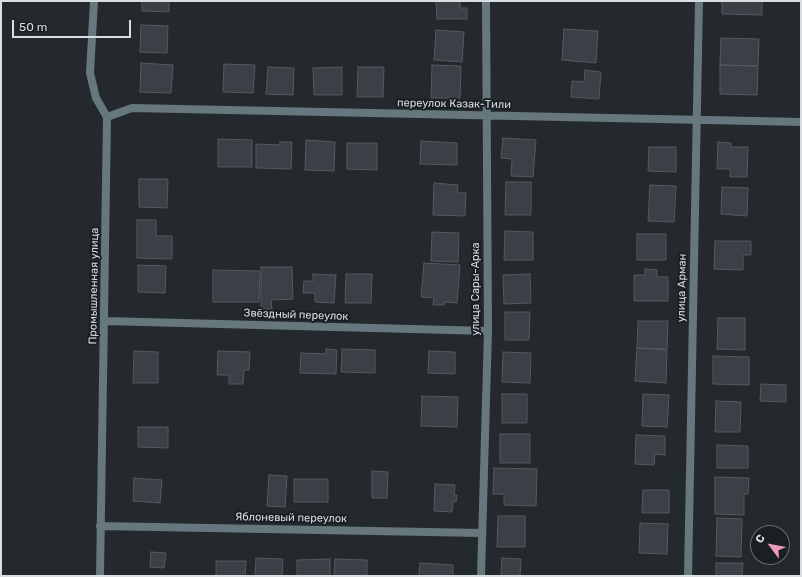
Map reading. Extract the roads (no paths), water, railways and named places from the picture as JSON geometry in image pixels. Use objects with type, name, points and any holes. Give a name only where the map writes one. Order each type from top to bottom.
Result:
[{"type":"lane","points":[[94,1],[90,73],[96,98],[107,117]]},
{"type":"lane","name":"улица Сары-Арка","points":[[480,576],[488,331],[486,1]]},
{"type":"lane","name":"улица Арман","points":[[688,576],[696,120],[700,1]]},
{"type":"lane","name":"переулок Казак-Тили","points":[[107,117],[132,108],[801,122]]},
{"type":"lane","name":"Промышленная улица","points":[[100,576],[107,117]]},
{"type":"lane","name":"Звёздный переулок","points":[[105,321],[488,331]]},
{"type":"lane","name":"Яблоневый переулок","points":[[100,526],[482,533]]}]
